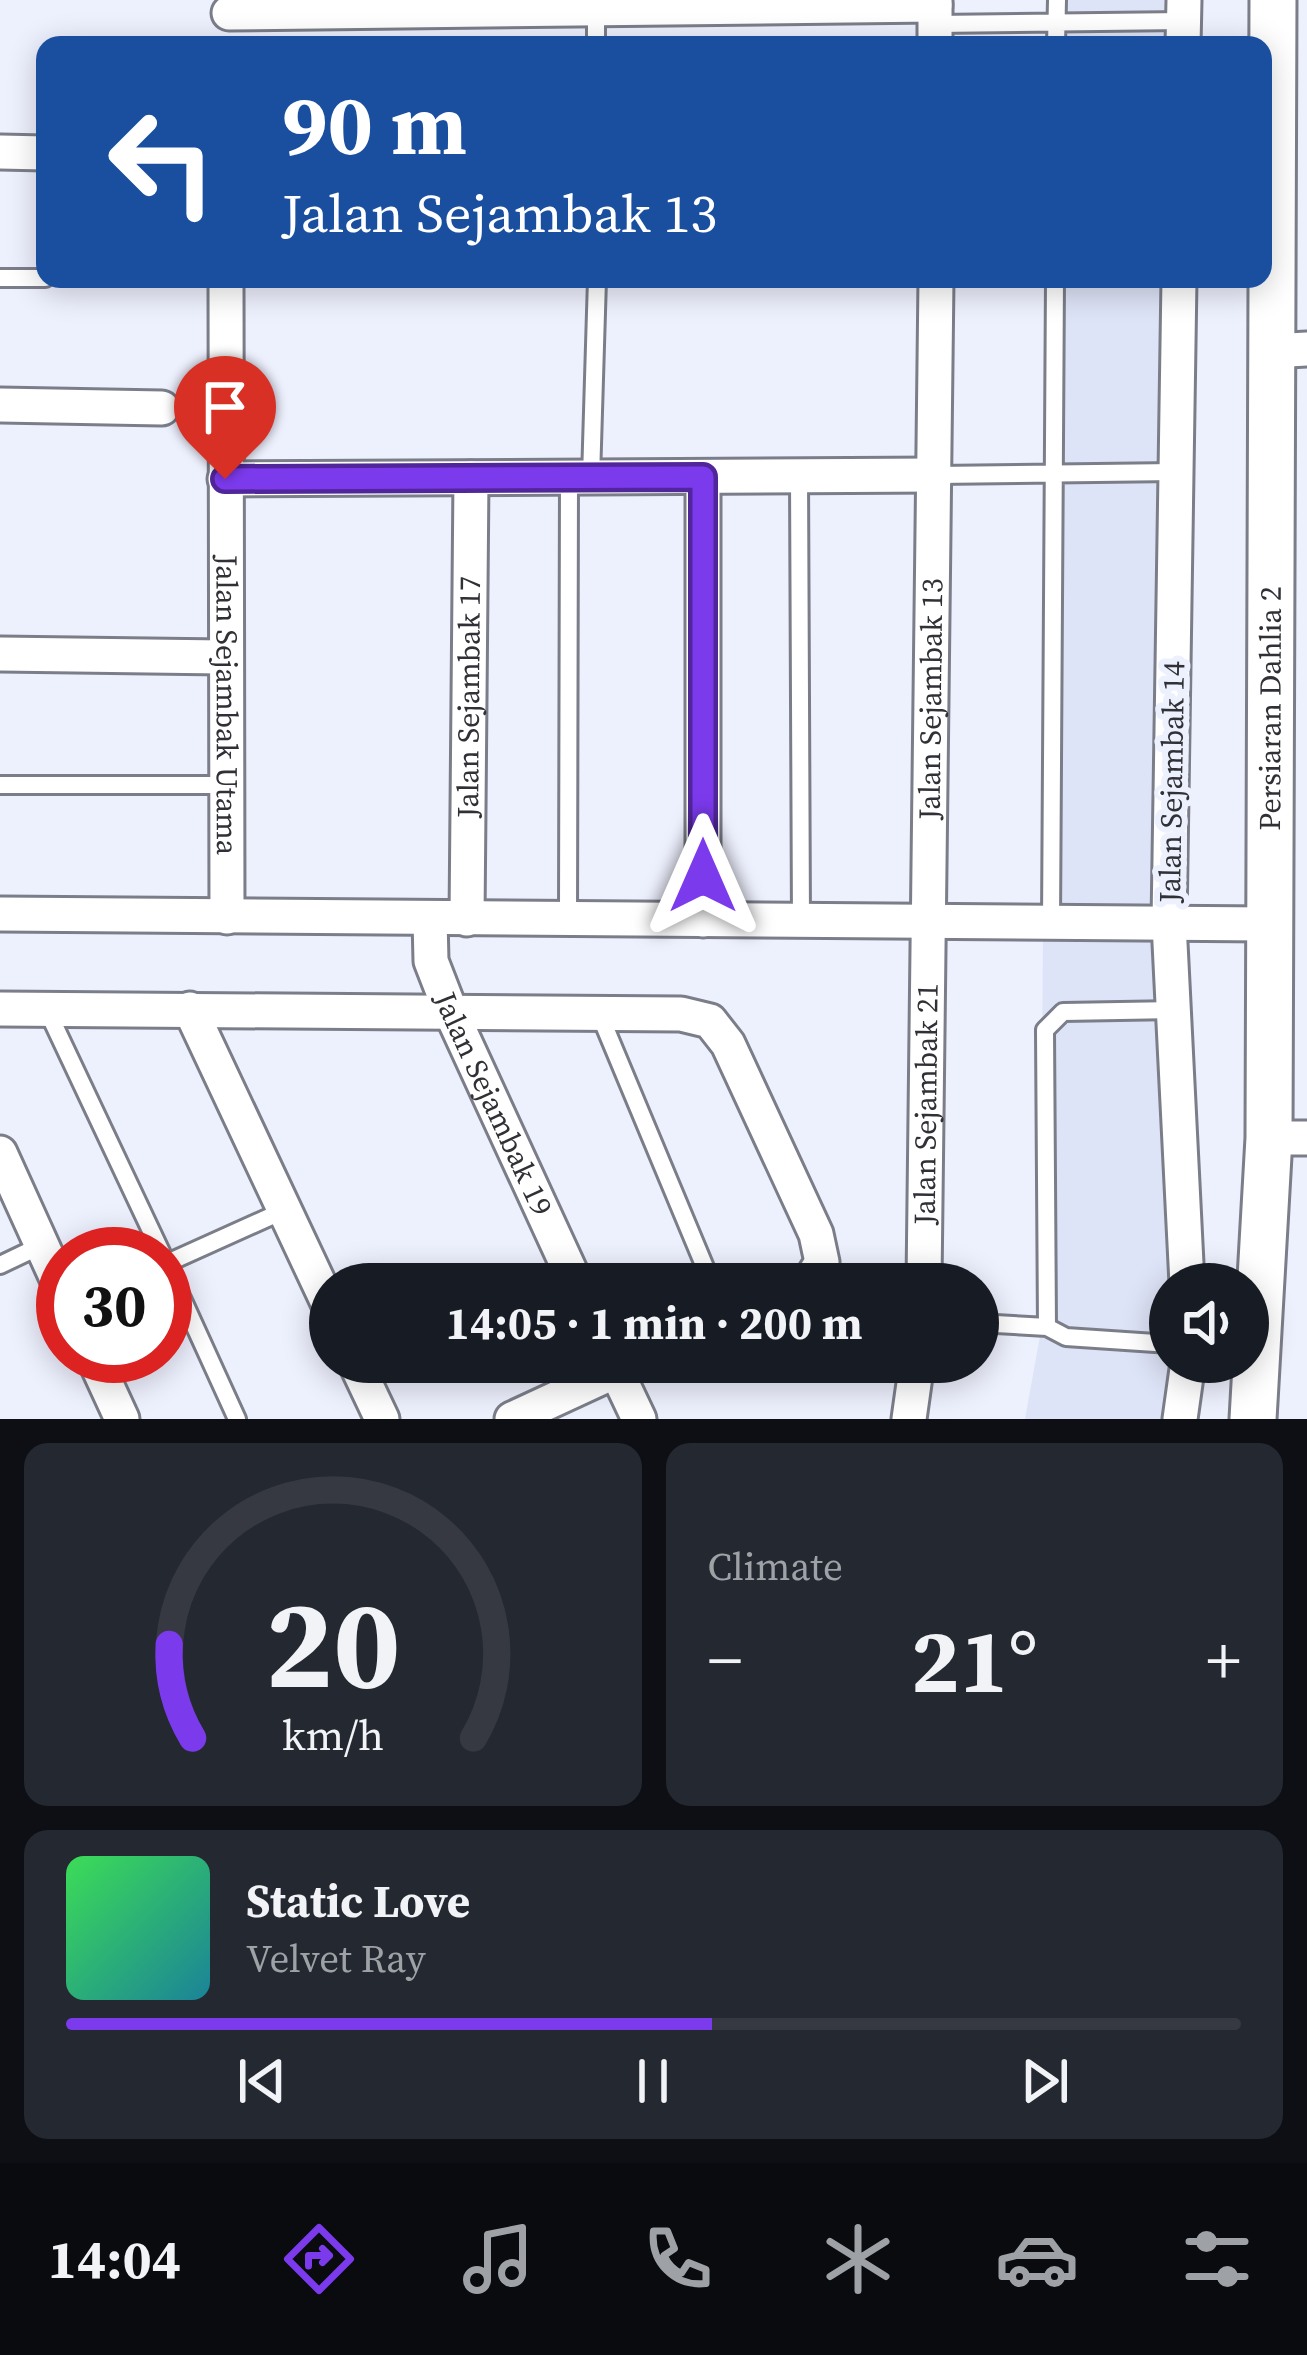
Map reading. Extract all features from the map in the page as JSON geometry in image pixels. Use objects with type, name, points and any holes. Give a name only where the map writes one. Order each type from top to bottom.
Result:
[{"type":"street","name":"Persiaran Dahlia 2","points":[[1272,41],[1273,0]]},
{"type":"street","points":[[229,20],[596,3],[935,18]]},
{"type":"street","points":[[0,152],[36,153]]},
{"type":"street","name":"Persiaran Dahlia 2","points":[[1253,1419],[1288,1138],[1267,924],[1289,350],[1272,269]]},
{"type":"street","name":"Jalan Sejambak Utama","points":[[226,288],[227,917]]},
{"type":"street","name":"Jalan Sejambak 13","points":[[932,923],[936,288]]},
{"type":"street","name":"Jalan Sejambak 14","points":[[1180,288],[1169,923],[1186,1263]]},
{"type":"street","points":[[0,405],[162,408]]},
{"type":"street","points":[[225,479],[936,476]]},
{"type":"street","points":[[703,477],[703,920]]},
{"type":"street","name":"Jalan Sejambak 17","points":[[466,919],[471,478]]},
{"type":"street","points":[[0,654],[223,657]]},
{"type":"street","points":[[0,914],[1267,924]]},
{"type":"street","name":"Jalan Sejambak 19","points":[[430,919],[431,961],[450,1010],[566,1263]]},
{"type":"street","name":"Jalan Sejambak 21","points":[[924,1263],[932,923]]},
{"type":"street","points":[[0,1009],[450,1010],[681,1014],[710,1021],[728,1044],[816,1234],[815,1263]]},
{"type":"street","points":[[190,1009],[310,1263]]},
{"type":"street","points":[[0,1153],[36,1232]]},
{"type":"street","points":[[105,1383],[122,1419]]},
{"type":"street","points":[[365,1383],[382,1419]]},
{"type":"street","points":[[512,1419],[585,1383]]},
{"type":"street","points":[[627,1383],[639,1419]]},
{"type":"street","points":[[909,1419],[914,1383]]},
{"type":"street","points":[[1180,1419],[1185,1383]]},
{"type":"lane","points":[[1056,36],[1057,0]]},
{"type":"lane","points":[[596,3],[596,36]]},
{"type":"lane","points":[[935,18],[1184,22]]},
{"type":"lane","points":[[0,278],[36,278]]},
{"type":"lane","points":[[568,916],[580,478],[596,288]]},
{"type":"lane","points":[[1051,923],[1055,288]]},
{"type":"lane","points":[[936,476],[1176,472]]},
{"type":"lane","points":[[799,476],[801,921]]},
{"type":"lane","points":[[0,785],[225,785]]},
{"type":"lane","points":[[47,1010],[148,1227]]},
{"type":"lane","points":[[1047,1327],[1045,1030],[1064,1012],[1175,1010]]},
{"type":"lane","points":[[599,1013],[703,1263]]},
{"type":"lane","points":[[192,1249],[285,1210]]},
{"type":"lane","points":[[0,1264],[36,1248]]},
{"type":"lane","points":[[192,1322],[237,1419]]},
{"type":"lane","points":[[999,1324],[1047,1327],[1066,1337],[1149,1343]]},
{"type":"shaded area","points":[[1050,0],[1195,0],[1194,36],[1049,36]]},
{"type":"shaded area","points":[[1048,288],[1191,288],[1179,894],[1197,1263],[1149,1263],[1149,1383],[1196,1383],[1192,1419],[1025,1419],[1040,1336]]},
{"type":"route","points":[[225,479],[703,477],[703,876]]}]
